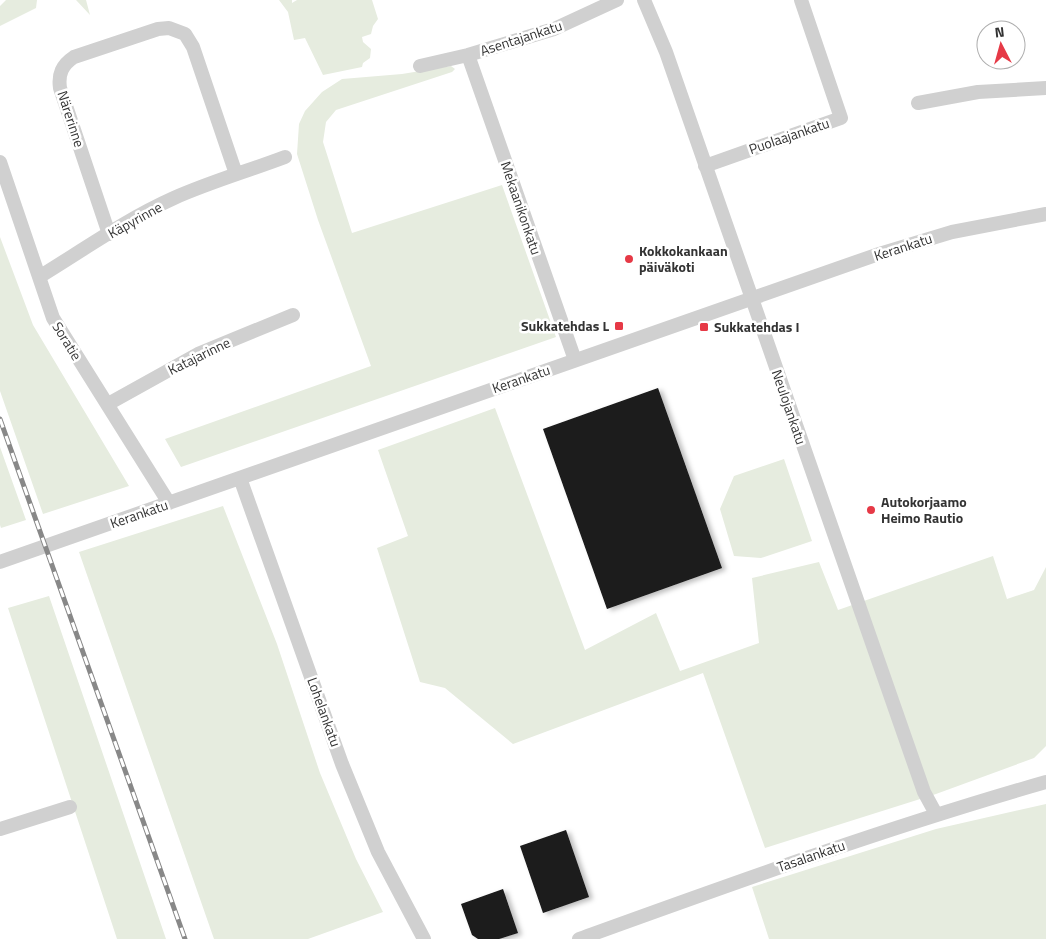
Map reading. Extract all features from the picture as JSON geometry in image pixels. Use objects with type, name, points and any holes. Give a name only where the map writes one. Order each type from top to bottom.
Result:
[{"type":"street","name":"Asentajankatu","points":[[420,66],[468,55],[554,29],[617,0]]},
{"type":"street","name":"Neulojankatu","points":[[644,0],[666,52],[704,166],[924,792],[936,814]]},
{"type":"street","name":"Puolaajankatu","points":[[704,166],[841,118],[801,0]]},
{"type":"street","name":"Närerinne","points":[[109,234],[60,88],[60,73],[66,62],[74,57],[158,29],[169,28],[181,31],[193,47],[236,174]]},
{"type":"street","name":"Mekaanikonkatu","points":[[468,55],[575,360]]},
{"type":"street","points":[[918,103],[978,92],[1046,88]]},
{"type":"street","name":"Käpyrinne","points":[[39,276],[172,199],[285,157]]},
{"type":"street","name":"Soratie","points":[[0,162],[53,318],[169,503]]},
{"type":"street","name":"Kerankatu","points":[[0,562],[575,360],[952,232],[1046,214]]},
{"type":"street","name":"Katajarinne","points":[[108,404],[198,354],[293,315]]},
{"type":"street","name":"Lohelankatu","points":[[240,478],[346,773],[378,852],[424,939]]},
{"type":"street","name":"Tasalankatu","points":[[580,939],[753,876],[936,814],[1046,782]]},
{"type":"street","points":[[0,829],[70,807]]},
{"type":"shaded area","points":[[6,0],[37,0],[36,8],[0,26],[0,6]]},
{"type":"shaded area","points":[[76,0],[86,0],[90,15]]},
{"type":"shaded area","points":[[279,0],[292,0],[292,3],[297,0],[372,0],[378,19],[373,26],[371,34],[362,37],[363,42],[371,49],[370,58],[363,63],[362,67],[323,75],[305,38],[294,40],[288,12]]},
{"type":"shaded area","points":[[451,66],[455,69],[452,72],[336,110],[326,122],[323,142],[352,233],[502,185],[556,337],[181,467],[165,439],[371,366],[318,220],[297,154],[299,124],[305,111],[322,92],[342,79],[402,74]]},
{"type":"shaded area","points":[[0,237],[33,325],[129,486],[43,514],[0,391]]},
{"type":"shaded area","points":[[495,408],[585,650],[656,613],[680,671],[759,643],[752,578],[819,562],[838,610],[993,556],[1007,599],[1034,590],[1046,567],[1046,746],[1034,758],[936,794],[765,848],[703,673],[513,744],[445,688],[420,682],[377,548],[408,536],[378,450]]},
{"type":"shaded area","points":[[0,447],[26,520],[1,528],[0,525]]},
{"type":"shaded area","points":[[784,459],[812,541],[761,558],[734,556],[720,509],[734,476]]},
{"type":"shaded area","points":[[223,506],[277,644],[320,773],[356,859],[383,912],[308,939],[214,939],[79,552]]},
{"type":"shaded area","points":[[49,596],[166,939],[117,939],[8,608]]},
{"type":"shaded area","points":[[1046,804],[1046,939],[769,939],[752,887],[936,829]]},
{"type":"building","points":[[658,388],[722,568],[607,609],[543,429]]},
{"type":"building","points":[[566,830],[589,897],[543,913],[520,846]]},
{"type":"building","points":[[503,889],[518,933],[499,939],[478,939],[472,935],[461,904]]},
{"type":"railway","points":[[0,419],[185,939]]},
{"type":"place","name":"Kokkokankaan päiväkoti","points":[[629,259]]},
{"type":"place","name":"Sukkatehdas L","points":[[619,326]]},
{"type":"place","name":"Sukkatehdas I","points":[[704,327]]},
{"type":"place","name":"Autokorjaamo Heimo Rautio","points":[[871,510]]}]
